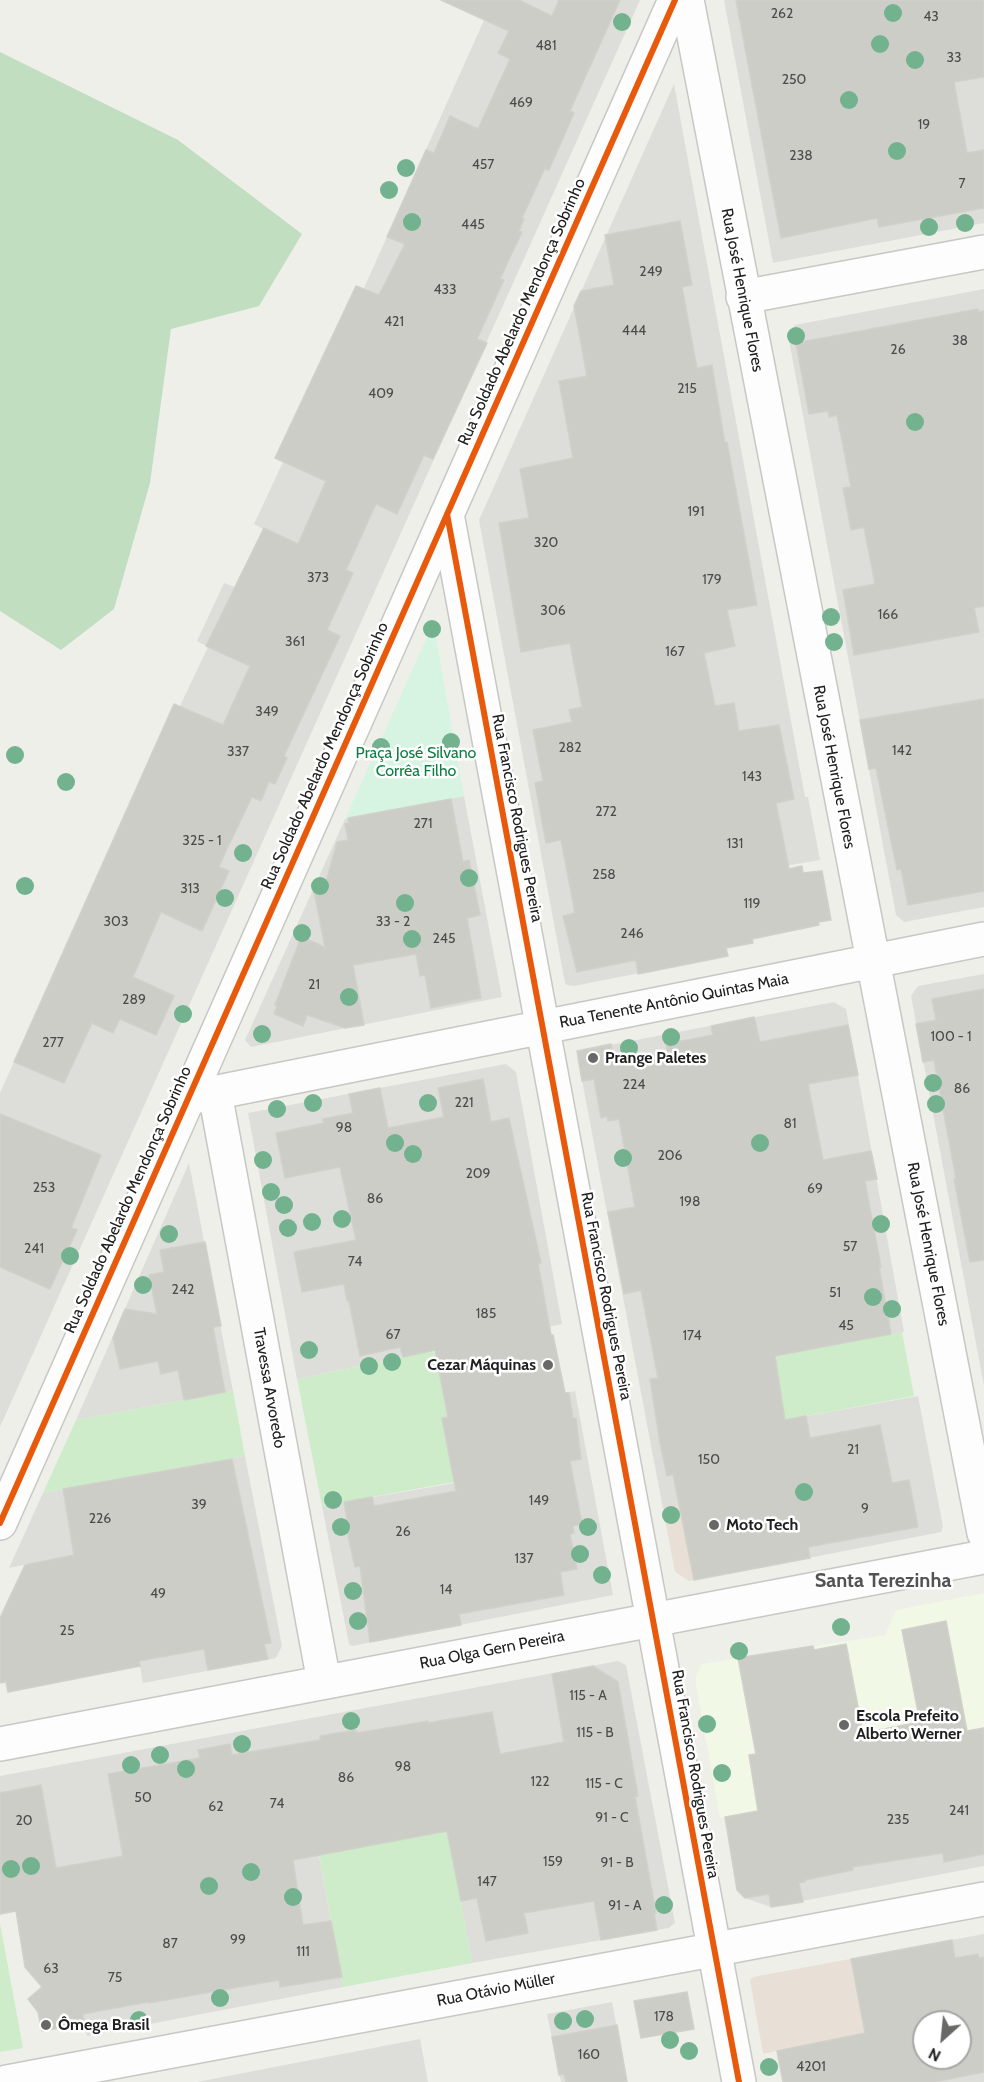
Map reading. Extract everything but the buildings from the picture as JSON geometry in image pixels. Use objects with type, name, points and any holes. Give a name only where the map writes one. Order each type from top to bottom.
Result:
[{"type":"street","name":"Rua Soldado Abelardo Mendonça Sobrinho","points":[[0,1523],[201,1096],[447,514],[675,0]]},
{"type":"street","name":"Rua José Henrique Flores","points":[[687,0],[984,1533]]},
{"type":"street","points":[[743,297],[984,252]]},
{"type":"street","name":"Rua Francisco Rodrigues Pereira","points":[[447,514],[739,2082]]},
{"type":"street","name":"Rua Tenente Antônio Quintas Maia","points":[[201,1096],[984,939]]},
{"type":"street","name":"Travessa Arvoredo","points":[[201,1096],[324,1682]]},
{"type":"street","name":"Rua Olga Gern Pereira","points":[[0,1744],[984,1557]]},
{"type":"street","name":"Rua Otávio Müller","points":[[7,2082],[984,1899]]},
{"type":"shaded area","points":[[493,0],[640,0],[0,1427],[0,1093],[174,704],[180,706],[208,647],[197,641],[224,583],[235,587],[263,529],[254,524],[283,462],[275,458],[356,286],[364,288]]},
{"type":"shaded area","points":[[724,0],[984,0],[984,223],[773,263]]},
{"type":"shaded area","points":[[674,84],[805,797],[808,797],[820,860],[779,867],[700,961],[574,986],[565,983],[479,520]]},
{"type":"shaded area","points":[[984,289],[984,907],[904,922],[896,915],[788,335],[795,325]]},
{"type":"shaded area","points":[[464,796],[502,997],[251,1047],[245,1040],[345,819]]},
{"type":"shaded area","points":[[984,974],[984,1386],[911,996],[918,986]]},
{"type":"shaded area","points":[[834,1002],[846,1009],[904,1332],[774,1356],[785,1420],[918,1396],[943,1527],[941,1532],[793,1561],[740,1494],[663,1509],[578,1059],[584,1050]]},
{"type":"shaded area","points":[[506,1064],[516,1072],[562,1324],[297,1379],[248,1113]]},
{"type":"shaded area","points":[[189,1163],[233,1391],[76,1420]]},
{"type":"shaded area","points":[[575,1391],[613,1595],[352,1646],[349,1644],[322,1506],[454,1483],[442,1418]]},
{"type":"shaded area","points":[[245,1456],[282,1646],[276,1658],[143,1683],[118,1546],[9,1568],[43,1493]]},
{"type":"shaded area","points":[[718,1498],[756,1568],[689,1581],[675,1572],[663,1509]]},
{"type":"shaded area","name":"Escola Prefeito Alberto Werner","points":[[984,1593],[984,1772],[720,1818],[695,1679],[702,1664],[885,1635],[896,1610]]},
{"type":"shaded area","points":[[618,1661],[626,1665],[675,1923],[669,1928],[472,1963],[448,1832],[319,1856],[343,1987],[87,2036],[63,1903],[0,1914],[0,1776]]},
{"type":"shaded area","points":[[984,1772],[984,1866],[771,1907],[745,1898],[737,1890],[725,1817]]},
{"type":"shaded area","points":[[984,1934],[984,2082],[934,2082],[977,2073],[972,2046],[972,2010],[965,2010],[952,1940]]},
{"type":"shaded area","points":[[952,1940],[965,2010],[912,2010],[912,2070],[972,2070],[972,2046],[977,2073],[934,2082],[783,2082],[777,2051],[763,2054],[750,1980],[753,1977]]},
{"type":"shaded area","points":[[612,2002],[627,2082],[561,2082],[547,2014]]},
{"type":"shaded area","points":[[420,2039],[428,2082],[197,2082]]},
{"type":"green space","points":[[0,52],[178,140],[302,234],[259,306],[171,329],[150,483],[114,609],[61,650],[0,611]]},
{"type":"green space","name":"Praça José Silvano Corrêa Filho","points":[[432,626],[464,796],[345,819]]},
{"type":"green space","points":[[902,1332],[914,1396],[785,1420],[773,1357]]},
{"type":"green space","points":[[433,1351],[448,1417],[442,1419],[454,1482],[322,1506],[297,1379]]},
{"type":"green space","points":[[233,1391],[245,1456],[43,1493],[76,1420]]},
{"type":"green space","points":[[448,1831],[472,1963],[343,1987],[319,1855]]},
{"type":"green space","points":[[0,1923],[23,2048],[0,2052]]},
{"type":"cycle path","points":[[0,1523],[675,0]]},
{"type":"cycle path","points":[[447,514],[739,2082]]},
{"type":"place","name":"Prange Paletes","points":[[593,1058]]},
{"type":"place","name":"Cezar Máquinas","points":[[548,1365]]},
{"type":"place","name":"Moto Tech","points":[[714,1525]]},
{"type":"place","name":"Escola Prefeito Alberto Werner","points":[[844,1725]]},
{"type":"place","name":"Ômega Brasil","points":[[46,2025]]},
{"type":"district","name":"Santa Terezinha","points":[[883,1581]]}]
